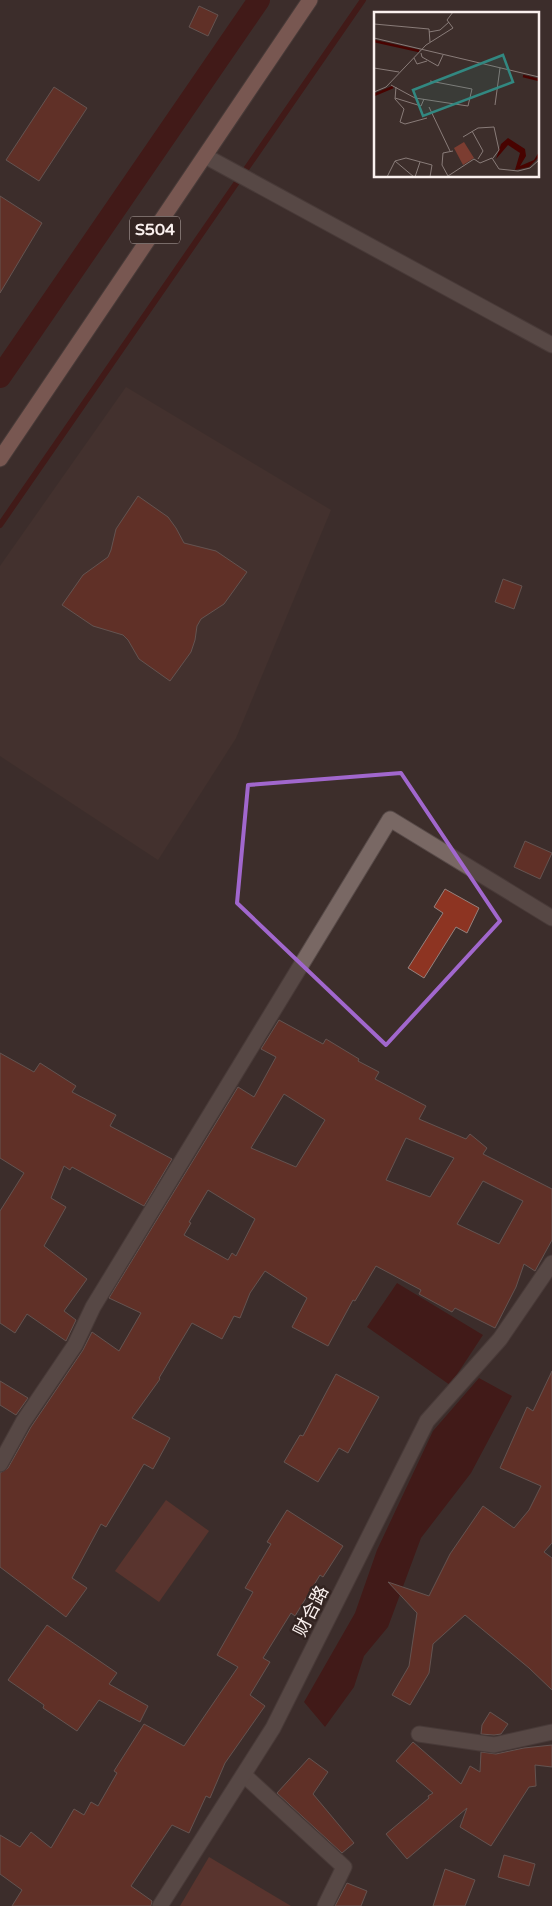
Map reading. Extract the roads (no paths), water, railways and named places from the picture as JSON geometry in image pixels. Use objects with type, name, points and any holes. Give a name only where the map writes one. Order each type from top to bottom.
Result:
[{"type":"main road","name":"S504","points":[[0,459],[310,0]]},
{"type":"street","points":[[205,156],[552,346]]},
{"type":"street","points":[[0,1464],[23,1422],[75,1345],[93,1307],[390,819],[552,918]]},
{"type":"street","name":"财合路","points":[[160,1906],[273,1728],[427,1421],[500,1339],[552,1263]]},
{"type":"street","points":[[420,1734],[494,1745],[552,1732]]},
{"type":"street","points":[[244,1775],[344,1867],[325,1906]]},
{"type":"waterway","points":[[0,377],[259,0]]},
{"type":"waterway","points":[[0,525],[363,0]]}]
